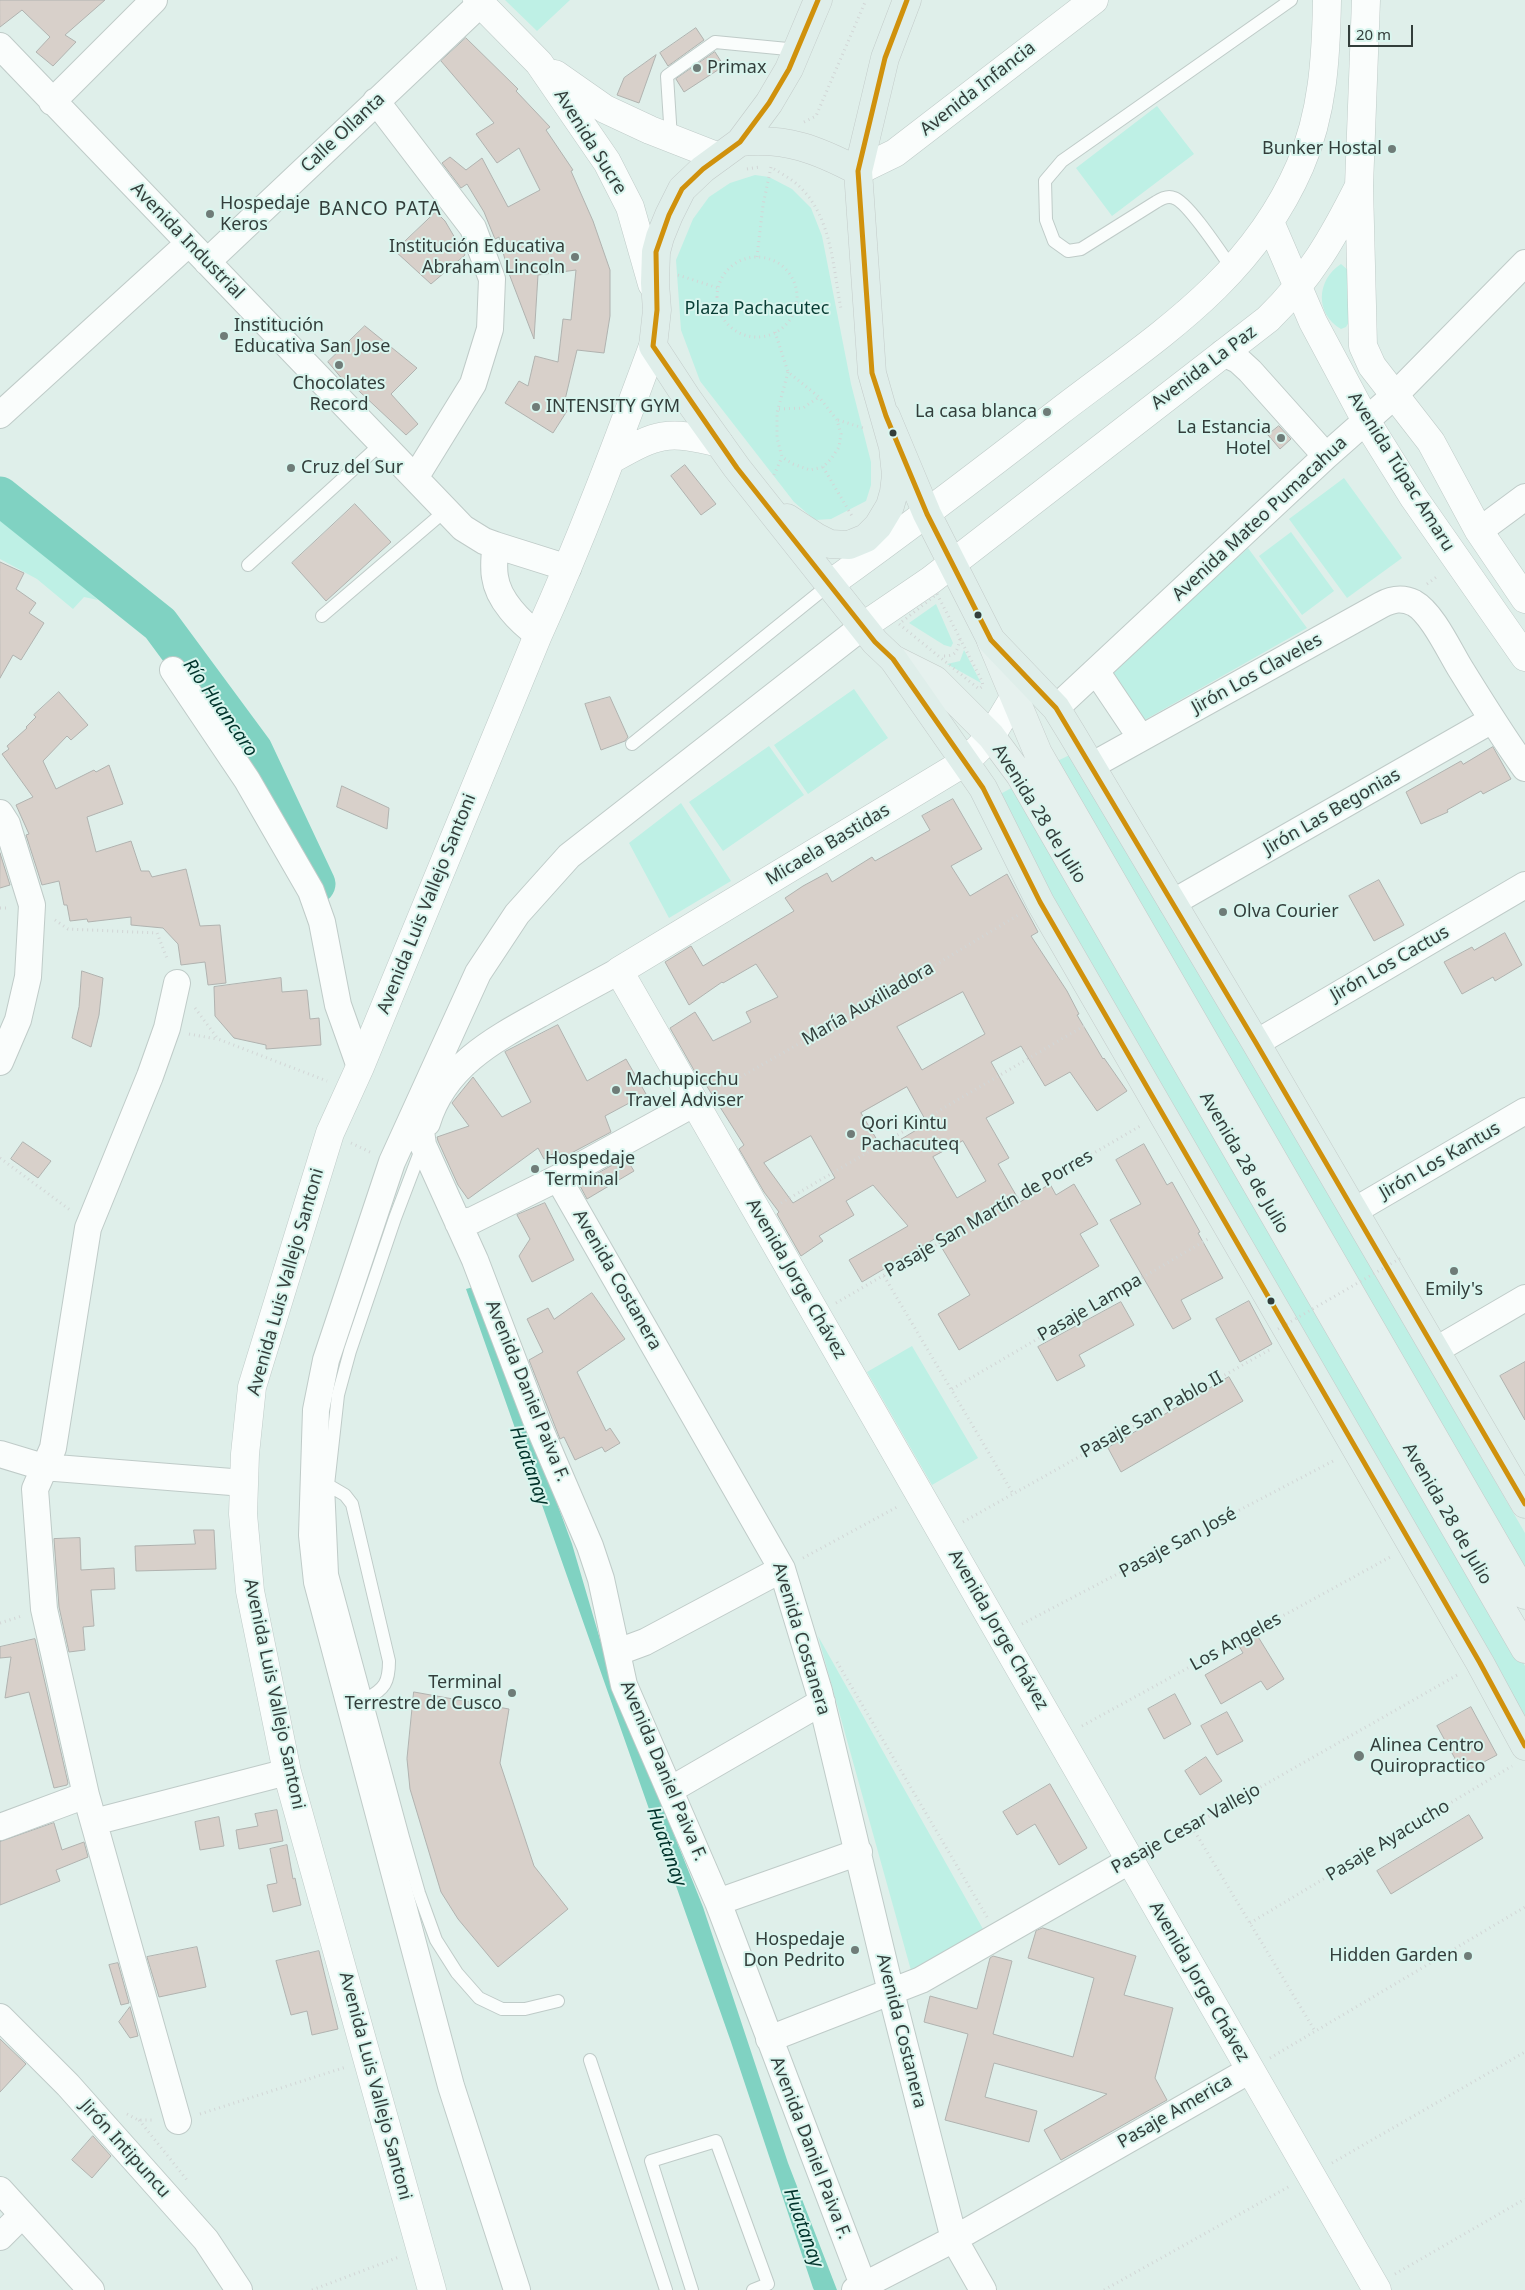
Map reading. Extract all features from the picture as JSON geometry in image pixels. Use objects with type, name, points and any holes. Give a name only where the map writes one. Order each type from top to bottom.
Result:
[{"type":"highway","points":[[818,0],[789,69],[769,103],[730,150],[694,176],[682,189],[660,237],[655,259],[657,310],[653,346],[737,468],[862,627],[893,659]]},
{"type":"highway","points":[[907,0],[885,58],[858,171],[872,373],[870,423],[927,514],[991,640],[1056,708],[1523,1496]]},
{"type":"highway","points":[[730,150],[786,141],[816,151],[858,171]]},
{"type":"highway","points":[[737,468],[783,516],[810,534],[830,544],[839,545],[857,542],[866,538],[878,526],[890,506],[896,475],[894,458],[870,423]]},
{"type":"highway","name":"Avenida 28 de Julio","points":[[893,659],[983,788],[1040,902],[1104,1015],[1228,1228],[1285,1333],[1356,1449],[1480,1663],[1521,1755]]},
{"type":"main road","name":"Avenida 28 de Julio","points":[[991,640],[1038,753],[1525,1594]]},
{"type":"main road","name":"Avenida 28 de Julio","points":[[893,659],[935,680],[991,736],[1020,775],[1525,1649]]},
{"type":"street","points":[[52,102],[154,0]]},
{"type":"street","name":"Avenida Infancia","points":[[858,171],[895,153],[1094,0]]},
{"type":"street","points":[[830,584],[927,514],[1192,310],[1248,254],[1270,222],[1300,165],[1320,98],[1326,60],[1327,0]]},
{"type":"street","name":"Avenida La Paz","points":[[862,627],[931,580],[1268,319],[1298,288],[1328,246],[1358,186],[1366,0]]},
{"type":"street","name":"Avenida Sucre","points":[[478,2],[539,63],[605,109],[672,138],[730,150]]},
{"type":"street","name":"Calle Ollanta","points":[[207,262],[478,2]]},
{"type":"street","name":"Avenida Industrial","points":[[0,46],[463,528],[495,546],[568,568]]},
{"type":"street","name":"Avenida Sucre","points":[[539,63],[594,142],[622,188],[632,212],[643,249],[657,310]]},
{"type":"street","points":[[376,101],[473,228],[492,279],[490,329],[473,384],[415,478]]},
{"type":"street","name":"Avenida Túpac Amaru","points":[[1358,186],[1360,320],[1366,356],[1431,442],[1479,531],[1525,599]]},
{"type":"street","name":"Avenida Túpac Amaru","points":[[1270,222],[1319,333],[1366,421],[1458,562],[1525,657]]},
{"type":"street","points":[[0,415],[189,243]]},
{"type":"street","name":"Avenida Mateo Pumacahua","points":[[1056,708],[1326,456],[1395,395],[1525,263]]},
{"type":"street","points":[[1268,319],[1290,309],[1298,312],[1319,333],[1343,350],[1349,348],[1357,338],[1360,320]]},
{"type":"street","name":"Avenida Luis Vallejo Santoni","points":[[432,2290],[287,1772],[250,1591],[243,1514],[252,1387],[330,1133],[360,1067],[538,635],[568,568],[612,459],[653,346]]},
{"type":"street","points":[[1223,353],[1238,360],[1250,371],[1326,456]]},
{"type":"street","points":[[612,459],[658,436],[693,437],[719,443]]},
{"type":"street","points":[[1479,531],[1525,497]]},
{"type":"street","points":[[495,546],[495,578],[503,597],[524,626],[538,635]]},
{"type":"street","name":"Jirón Los Claveles","points":[[1091,766],[1392,599],[1404,599],[1415,603],[1424,611]]},
{"type":"street","points":[[1424,611],[1492,720],[1525,768]]},
{"type":"street","points":[[517,2290],[451,2086],[317,1582],[312,1535],[316,1410],[326,1360],[392,1162],[478,973],[517,914],[569,856],[862,627]]},
{"type":"street","points":[[173,670],[246,780],[310,891],[322,922],[338,1005],[360,1067]]},
{"type":"street","points":[[1096,671],[1141,738]]},
{"type":"street","name":"Micaela Bastidas","points":[[619,971],[965,762],[991,736],[1015,696]]},
{"type":"street","name":"Jirón Las Begonias","points":[[1172,903],[1492,720]]},
{"type":"street","points":[[0,813],[7,824],[32,905],[28,977],[18,1020],[0,1062]]},
{"type":"street","name":"Jirón Los Cactus","points":[[1256,1043],[1525,885]]},
{"type":"street","points":[[422,1145],[428,1121],[438,1098],[458,1069],[477,1052],[507,1033],[619,971]]},
{"type":"street","name":"Avenida Jorge Chávez","points":[[619,971],[1376,2288]]},
{"type":"street","points":[[177,983],[166,1028],[150,1076],[88,1228],[53,1448],[43,1467],[35,1489],[44,1610],[86,1795],[178,2121]]},
{"type":"street","points":[[422,1145],[420,1124],[424,1090]]},
{"type":"street","points":[[458,1223],[473,1220],[558,1178],[694,1103]]},
{"type":"street","name":"Jirón Los Kantus","points":[[1354,1211],[1525,1111]]},
{"type":"street","name":"Avenida Daniel Paiva F.","points":[[422,1145],[474,1260],[536,1420],[590,1546],[601,1579],[624,1686],[718,1902],[861,2289]]},
{"type":"street","name":"Avenida Costanera","points":[[558,1178],[782,1569],[822,1702],[891,1992],[954,2239],[983,2290]]},
{"type":"street","points":[[1436,1350],[1525,1298]]},
{"type":"street","points":[[0,1454],[43,1467],[244,1483]]},
{"type":"street","points":[[618,1652],[645,1642],[782,1569]]},
{"type":"street","points":[[670,1790],[822,1702]]},
{"type":"street","points":[[94,1822],[287,1772]]},
{"type":"street","points":[[0,1828],[86,1795]]},
{"type":"street","points":[[718,1902],[858,1852]]},
{"type":"street","name":"Pasaje Cesar Vallejo","points":[[769,2039],[922,1980],[1129,1861]]},
{"type":"street","name":"Jirón Intipuncu","points":[[0,2017],[68,2085],[206,2240],[239,2290]]},
{"type":"street","name":"Pasaje America","points":[[861,2289],[954,2239],[1250,2070]]},
{"type":"street","points":[[0,2190],[91,2290]]},
{"type":"street","points":[[0,2236],[22,2215]]},
{"type":"lane","points":[[1234,270],[1184,205],[1171,197],[1164,197],[1081,250],[1068,251],[1054,241],[1046,220],[1045,181],[1062,160],[1291,0]]},
{"type":"lane","points":[[672,138],[667,76],[715,42],[798,50]]},
{"type":"lane","points":[[248,565],[382,444]]},
{"type":"lane","points":[[322,616],[445,510]]},
{"type":"lane","points":[[632,744],[830,584]]},
{"type":"lane","points":[[422,1145],[395,1218],[338,1395],[328,1485],[332,1574],[419,1893],[436,1940],[457,1973],[479,1998],[502,2009],[525,2009],[558,2002]]},
{"type":"lane","points":[[328,1485],[344,1494],[352,1504],[389,1661],[389,1678],[378,1692],[366,1699]]},
{"type":"lane","points":[[590,2060],[666,2290]]},
{"type":"lane","points":[[692,2290],[651,2161],[716,2141],[768,2284],[753,2290]]},
{"type":"path","points":[[800,124],[816,116],[866,0]]},
{"type":"path","points":[[745,169],[771,167],[799,186],[815,207],[828,236],[842,314]]},
{"type":"path","points":[[757,256],[763,205],[771,167]]},
{"type":"path","points":[[757,256],[771,259],[791,275],[796,288],[797,301],[794,314],[786,325],[775,332],[763,336],[750,336],[734,328],[721,313],[718,301],[718,288],[723,276],[732,265],[744,259],[757,256]]},
{"type":"path","points":[[677,275],[718,288]]},
{"type":"path","points":[[774,476],[782,457],[777,438],[779,409],[788,372],[775,332]]},
{"type":"path","points":[[782,457],[793,464],[810,470],[823,466],[839,447],[841,434],[837,420],[819,397],[788,372]]},
{"type":"path","points":[[779,409],[803,408],[819,397]]},
{"type":"path","points":[[837,420],[870,423]]},
{"type":"path","points":[[823,466],[854,515],[846,520]]},
{"type":"path","points":[[1424,611],[1435,603],[1427,584],[1458,562]]},
{"type":"path","points":[[937,594],[960,639],[984,686],[979,688],[898,624],[937,594]]},
{"type":"path","points":[[934,654],[953,655],[957,652],[960,639]]},
{"type":"path","name":"María Auxiliadora","points":[[694,1103],[890,992],[1040,902]]},
{"type":"path","points":[[759,1216],[1104,1015]]},
{"type":"path","name":"Pasaje San Martín de Porres","points":[[816,1314],[1162,1114]]},
{"type":"path","points":[[343,1139],[376,1155]]},
{"type":"path","points":[[0,1158],[90,1225]]},
{"type":"path","name":"Pasaje Lampa","points":[[952,1389],[1228,1228]]},
{"type":"path","name":"Pasaje San Pablo II","points":[[942,1534],[1285,1333],[1401,1258]]},
{"type":"path","points":[[884,1276],[1012,1492]]},
{"type":"path","name":"Pasaje San José","points":[[1000,1635],[1356,1449]]},
{"type":"path","points":[[782,1569],[920,1495]]},
{"type":"path","name":"Los Angeles","points":[[1060,1738],[1412,1545]]},
{"type":"path","points":[[833,1654],[999,1937]]},
{"type":"path","name":"Pasaje Cesar Vallejo","points":[[1129,1861],[1480,1663]]},
{"type":"path","name":"Pasaje Ayacucho","points":[[1250,1923],[1521,1755]]},
{"type":"path","points":[[1192,1826],[1314,2031]]},
{"type":"path","name":"Pasaje America","points":[[1250,2070],[1525,1907]]},
{"type":"path","points":[[121,2111],[138,2120],[178,2121],[369,2060]]},
{"type":"path","points":[[1376,2288],[1525,2199]]},
{"type":"path","points":[[312,2290],[420,2249]]},
{"type":"green space","points":[[505,0],[570,0],[537,31]]},
{"type":"green space","points":[[1157,106],[1194,154],[1112,216],[1076,168]]},
{"type":"green space","name":"Plaza Pachacutec","points":[[755,175],[769,177],[792,189],[811,208],[822,236],[851,384],[871,462],[871,485],[866,501],[831,519],[815,520],[794,502],[700,381],[681,330],[676,260],[693,219],[709,197],[730,183]]},
{"type":"green space","points":[[1341,264],[1349,271],[1349,322],[1346,327],[1341,329],[1327,315],[1322,297],[1327,279]]},
{"type":"green space","points":[[1344,478],[1402,558],[1347,598],[1289,519]]},
{"type":"green space","points":[[0,514],[98,600],[84,597],[73,609],[37,579],[0,559]]},
{"type":"green space","points":[[1291,532],[1334,591],[1302,615],[1259,556]]},
{"type":"green space","points":[[1248,548],[1307,628],[1141,722],[1110,675]]},
{"type":"green space","points":[[936,604],[953,643],[951,647],[944,645],[909,623]]},
{"type":"green space","points":[[964,650],[981,683],[947,664],[960,661]]},
{"type":"green space","points":[[854,689],[888,738],[808,794],[774,745]]},
{"type":"green space","points":[[769,746],[804,795],[723,851],[689,802]]},
{"type":"green space","points":[[1074,753],[1525,1533],[1525,1578],[1055,762]]},
{"type":"green space","points":[[1017,785],[1525,1666],[1525,1717],[991,799]]},
{"type":"green space","points":[[681,803],[731,881],[669,918],[629,843]]},
{"type":"green space","points":[[912,1346],[978,1458],[932,1485],[867,1372]]},
{"type":"green space","points":[[818,1636],[983,1929],[912,1974]]},
{"type":"water","name":"Huatanay","points":[[477,1286],[572,1544],[612,1680],[703,1907],[788,2163],[837,2290],[814,2290],[813,2288],[731,2042],[466,1289]]},
{"type":"building","points":[[0,0],[105,0],[65,35],[76,42],[53,66],[36,52],[50,37],[22,10],[0,27]]},
{"type":"building","points":[[696,28],[704,40],[668,66],[660,53]]},
{"type":"building","points":[[466,38],[518,89],[516,91],[550,127],[546,130],[573,170],[571,171],[593,221],[610,270],[610,316],[604,353],[577,350],[563,408],[567,411],[553,433],[505,403],[519,381],[528,386],[535,356],[558,362],[563,319],[571,320],[576,270],[538,275],[534,339],[508,271],[499,237],[495,239],[484,212],[467,184],[461,188],[442,163],[450,157],[466,170],[482,158],[508,207],[540,190],[519,148],[497,163],[476,134],[494,123],[441,61]]},
{"type":"building","points":[[715,52],[724,66],[684,92],[676,79]]},
{"type":"building","points":[[656,55],[639,103],[617,95],[624,78]]},
{"type":"building","points":[[436,212],[445,221],[465,255],[431,284],[395,251]]},
{"type":"building","points":[[365,326],[417,368],[391,394],[418,424],[406,435],[345,378],[343,380],[328,362]]},
{"type":"building","points":[[1279,426],[1291,439],[1280,449],[1268,435]]},
{"type":"building","points":[[685,465],[716,504],[701,515],[671,476]]},
{"type":"building","points":[[355,504],[391,542],[326,601],[292,563]]},
{"type":"building","points":[[0,562],[24,573],[16,589],[36,603],[29,613],[44,623],[21,660],[13,655],[0,678]]},
{"type":"building","points":[[59,692],[88,725],[71,740],[67,736],[43,761],[56,789],[94,770],[96,772],[109,765],[123,804],[87,817],[96,852],[131,841],[141,871],[149,871],[152,877],[186,869],[200,926],[220,925],[226,983],[208,985],[205,962],[181,965],[178,944],[163,928],[131,925],[131,917],[88,922],[87,919],[70,921],[67,905],[64,905],[59,881],[42,885],[26,835],[29,834],[16,805],[33,797],[2,754],[9,749],[7,746],[27,728],[36,717],[34,715]]},
{"type":"building","points":[[610,697],[628,737],[625,741],[601,750],[585,704]]},
{"type":"building","points":[[1493,747],[1511,779],[1483,794],[1481,791],[1447,810],[1448,812],[1421,824],[1406,792],[1461,761],[1463,764]]},
{"type":"building","points":[[342,786],[389,808],[387,829],[337,807]]},
{"type":"building","points":[[953,799],[982,849],[951,866],[970,896],[1007,874],[1038,932],[1031,936],[1067,991],[1079,1014],[1077,1015],[1103,1059],[1127,1091],[1097,1111],[1070,1072],[1045,1086],[1021,1046],[991,1062],[1014,1103],[986,1118],[1009,1158],[998,1164],[1020,1202],[1050,1184],[1056,1195],[1074,1184],[1098,1224],[1080,1234],[1099,1266],[959,1350],[938,1314],[970,1295],[936,1238],[862,1282],[849,1260],[908,1226],[873,1185],[846,1201],[854,1215],[819,1236],[823,1241],[801,1256],[777,1214],[779,1212],[764,1192],[739,1149],[744,1145],[701,1077],[699,1079],[670,1028],[695,1012],[713,1041],[751,1022],[746,1012],[778,997],[756,964],[722,982],[689,1005],[665,962],[691,946],[703,966],[794,911],[785,898],[803,886],[827,873],[832,882],[872,857],[875,861],[930,830],[922,816]],"holes":[[[963,992],[985,1034],[922,1070],[897,1027]],[[907,1087],[926,1121],[917,1127],[918,1129],[883,1150],[861,1113]],[[811,1136],[835,1178],[793,1203],[764,1163]],[[963,1141],[986,1181],[957,1198],[933,1157]]]},
{"type":"building","points":[[0,853],[10,885],[0,888]]},
{"type":"building","points":[[1379,880],[1404,925],[1374,941],[1349,896]]},
{"type":"building","points":[[1505,933],[1522,965],[1495,981],[1493,977],[1462,994],[1444,962],[1472,947],[1474,950]]},
{"type":"building","points":[[82,971],[103,978],[99,1015],[91,1047],[72,1038],[79,1007]]},
{"type":"building","points":[[281,978],[282,992],[307,990],[310,1019],[319,1018],[321,1045],[266,1049],[266,1045],[234,1038],[215,1016],[214,987]]},
{"type":"building","points":[[558,1025],[587,1081],[626,1059],[646,1094],[605,1116],[611,1132],[562,1158],[558,1151],[544,1159],[538,1148],[468,1199],[458,1185],[437,1137],[469,1126],[452,1103],[473,1077],[502,1117],[531,1102],[505,1052]]},
{"type":"building","points":[[23,1142],[51,1161],[38,1178],[11,1159]]},
{"type":"building","points":[[1144,1144],[1167,1185],[1172,1182],[1223,1278],[1181,1300],[1191,1319],[1173,1329],[1110,1220],[1141,1204],[1116,1160]]},
{"type":"building","points":[[626,1158],[634,1171],[587,1199],[579,1184]]},
{"type":"building","points":[[545,1203],[574,1260],[532,1282],[519,1256],[530,1239],[517,1215]]},
{"type":"building","points":[[592,1293],[625,1339],[577,1372],[606,1431],[610,1428],[620,1443],[605,1452],[602,1447],[575,1460],[564,1437],[560,1439],[529,1360],[543,1352],[527,1319],[548,1308],[554,1319]]},
{"type":"building","points":[[1249,1301],[1272,1344],[1240,1362],[1216,1319]]},
{"type":"building","points":[[1121,1302],[1134,1325],[1079,1355],[1085,1366],[1057,1381],[1038,1347]]},
{"type":"building","points":[[1525,1362],[1525,1420],[1500,1376]]},
{"type":"building","points":[[1229,1377],[1243,1401],[1121,1472],[1108,1448]]},
{"type":"building","points":[[194,1530],[214,1530],[216,1569],[136,1571],[135,1546],[195,1544]]},
{"type":"building","points":[[80,1538],[81,1570],[114,1568],[115,1589],[91,1590],[94,1626],[83,1627],[85,1650],[69,1652],[59,1607],[54,1539]]},
{"type":"building","points":[[1257,1635],[1284,1679],[1267,1690],[1261,1681],[1221,1704],[1205,1675],[1243,1653],[1239,1646]]},
{"type":"building","points":[[35,1639],[68,1783],[67,1785],[54,1788],[29,1692],[5,1698],[11,1657],[0,1658],[0,1647]]},
{"type":"building","points":[[414,1692],[509,1709],[500,1763],[534,1866],[568,1909],[498,1967],[458,1919],[441,1892],[410,1789],[407,1759]]},
{"type":"building","points":[[1175,1694],[1191,1724],[1164,1739],[1148,1709]]},
{"type":"building","points":[[1471,1707],[1497,1755],[1463,1773],[1437,1726]]},
{"type":"building","points":[[1227,1712],[1243,1741],[1217,1755],[1201,1726]]},
{"type":"building","points":[[1206,1757],[1222,1781],[1200,1795],[1185,1771]]},
{"type":"building","points":[[1050,1784],[1087,1848],[1059,1865],[1035,1824],[1017,1835],[1003,1812]]},
{"type":"building","points":[[277,1810],[283,1841],[239,1849],[236,1830],[258,1826],[255,1814]]},
{"type":"building","points":[[1469,1815],[1483,1838],[1391,1894],[1377,1871]]},
{"type":"building","points":[[219,1817],[224,1846],[200,1850],[195,1822]]},
{"type":"building","points":[[54,1823],[62,1850],[84,1842],[88,1857],[56,1870],[60,1881],[0,1905],[0,1842]]},
{"type":"building","points":[[287,1845],[293,1879],[295,1878],[301,1905],[273,1912],[267,1885],[277,1883],[270,1849]]},
{"type":"building","points":[[1043,1928],[1136,1956],[1124,1995],[1173,2008],[1155,2078],[1167,2100],[1061,2160],[1044,2130],[1107,2094],[994,2063],[985,2097],[1037,2111],[1029,2142],[945,2120],[968,2034],[924,2022],[930,1996],[977,2009],[990,1958],[993,1956],[1012,1961],[993,2034],[1073,2057],[1094,1978],[1028,1958],[1036,1931]]},
{"type":"building","points":[[197,1947],[206,1987],[159,1997],[147,1957]]},
{"type":"building","points":[[319,1951],[338,2029],[312,2035],[307,2011],[291,2015],[276,1961]]},
{"type":"building","points":[[118,1963],[129,2003],[121,2005],[109,1965]]},
{"type":"building","points":[[130,2007],[138,2036],[130,2038],[119,2022]]},
{"type":"building","points":[[0,2039],[26,2064],[0,2092]]},
{"type":"building","points":[[93,2136],[111,2156],[92,2178],[72,2160]]},
{"type":"waterway","name":"Río Huancaro","points":[[0,496],[160,624],[253,750],[316,884]]},
{"type":"transit line","points":[[818,0],[789,69],[769,103],[740,142],[703,169],[682,189],[669,215],[656,252],[657,310],[653,346],[737,468],[875,642],[893,659],[983,788],[1040,902],[1480,1663],[1525,1746]]},
{"type":"transit line","points":[[907,0],[885,58],[858,171],[872,373],[886,416],[927,514],[991,640],[1056,708],[1256,1043],[1525,1504]]},
{"type":"place","name":"Primax","points":[[697,68]]},
{"type":"place","name":"Bunker Hostal","points":[[1392,149]]},
{"type":"place","name":"Hospedaje Keros","points":[[210,214]]},
{"type":"place","name":"Institución Educativa Abraham Lincoln","points":[[575,257]]},
{"type":"place","name":"Institución Educativa San Jose","points":[[224,336]]},
{"type":"place","name":"Chocolates Record","points":[[339,365]]},
{"type":"place","name":"INTENSITY GYM","points":[[536,407]]},
{"type":"place","name":"La casa blanca","points":[[1047,412]]},
{"type":"place","name":"La Estancia Hotel","points":[[1281,438]]},
{"type":"place","name":"Cruz del Sur","points":[[291,468]]},
{"type":"place","name":"Olva Courier","points":[[1223,912]]},
{"type":"place","name":"Machupicchu Travel Adviser","points":[[616,1090]]},
{"type":"place","name":"Qori Kintu Pachacuteq","points":[[851,1134]]},
{"type":"place","name":"Hospedaje Terminal","points":[[535,1169]]},
{"type":"place","name":"Emily's","points":[[1454,1271]]},
{"type":"place","name":"Terminal Terrestre de Cusco","points":[[512,1693]]},
{"type":"place","name":"Alinea Centro Quiropractico","points":[[1359,1756]]},
{"type":"place","name":"Hospedaje Don Pedrito","points":[[855,1950]]},
{"type":"place","name":"Hidden Garden","points":[[1468,1956]]},
{"type":"district","name":"BANCO PATA","points":[[380,210]]}]
